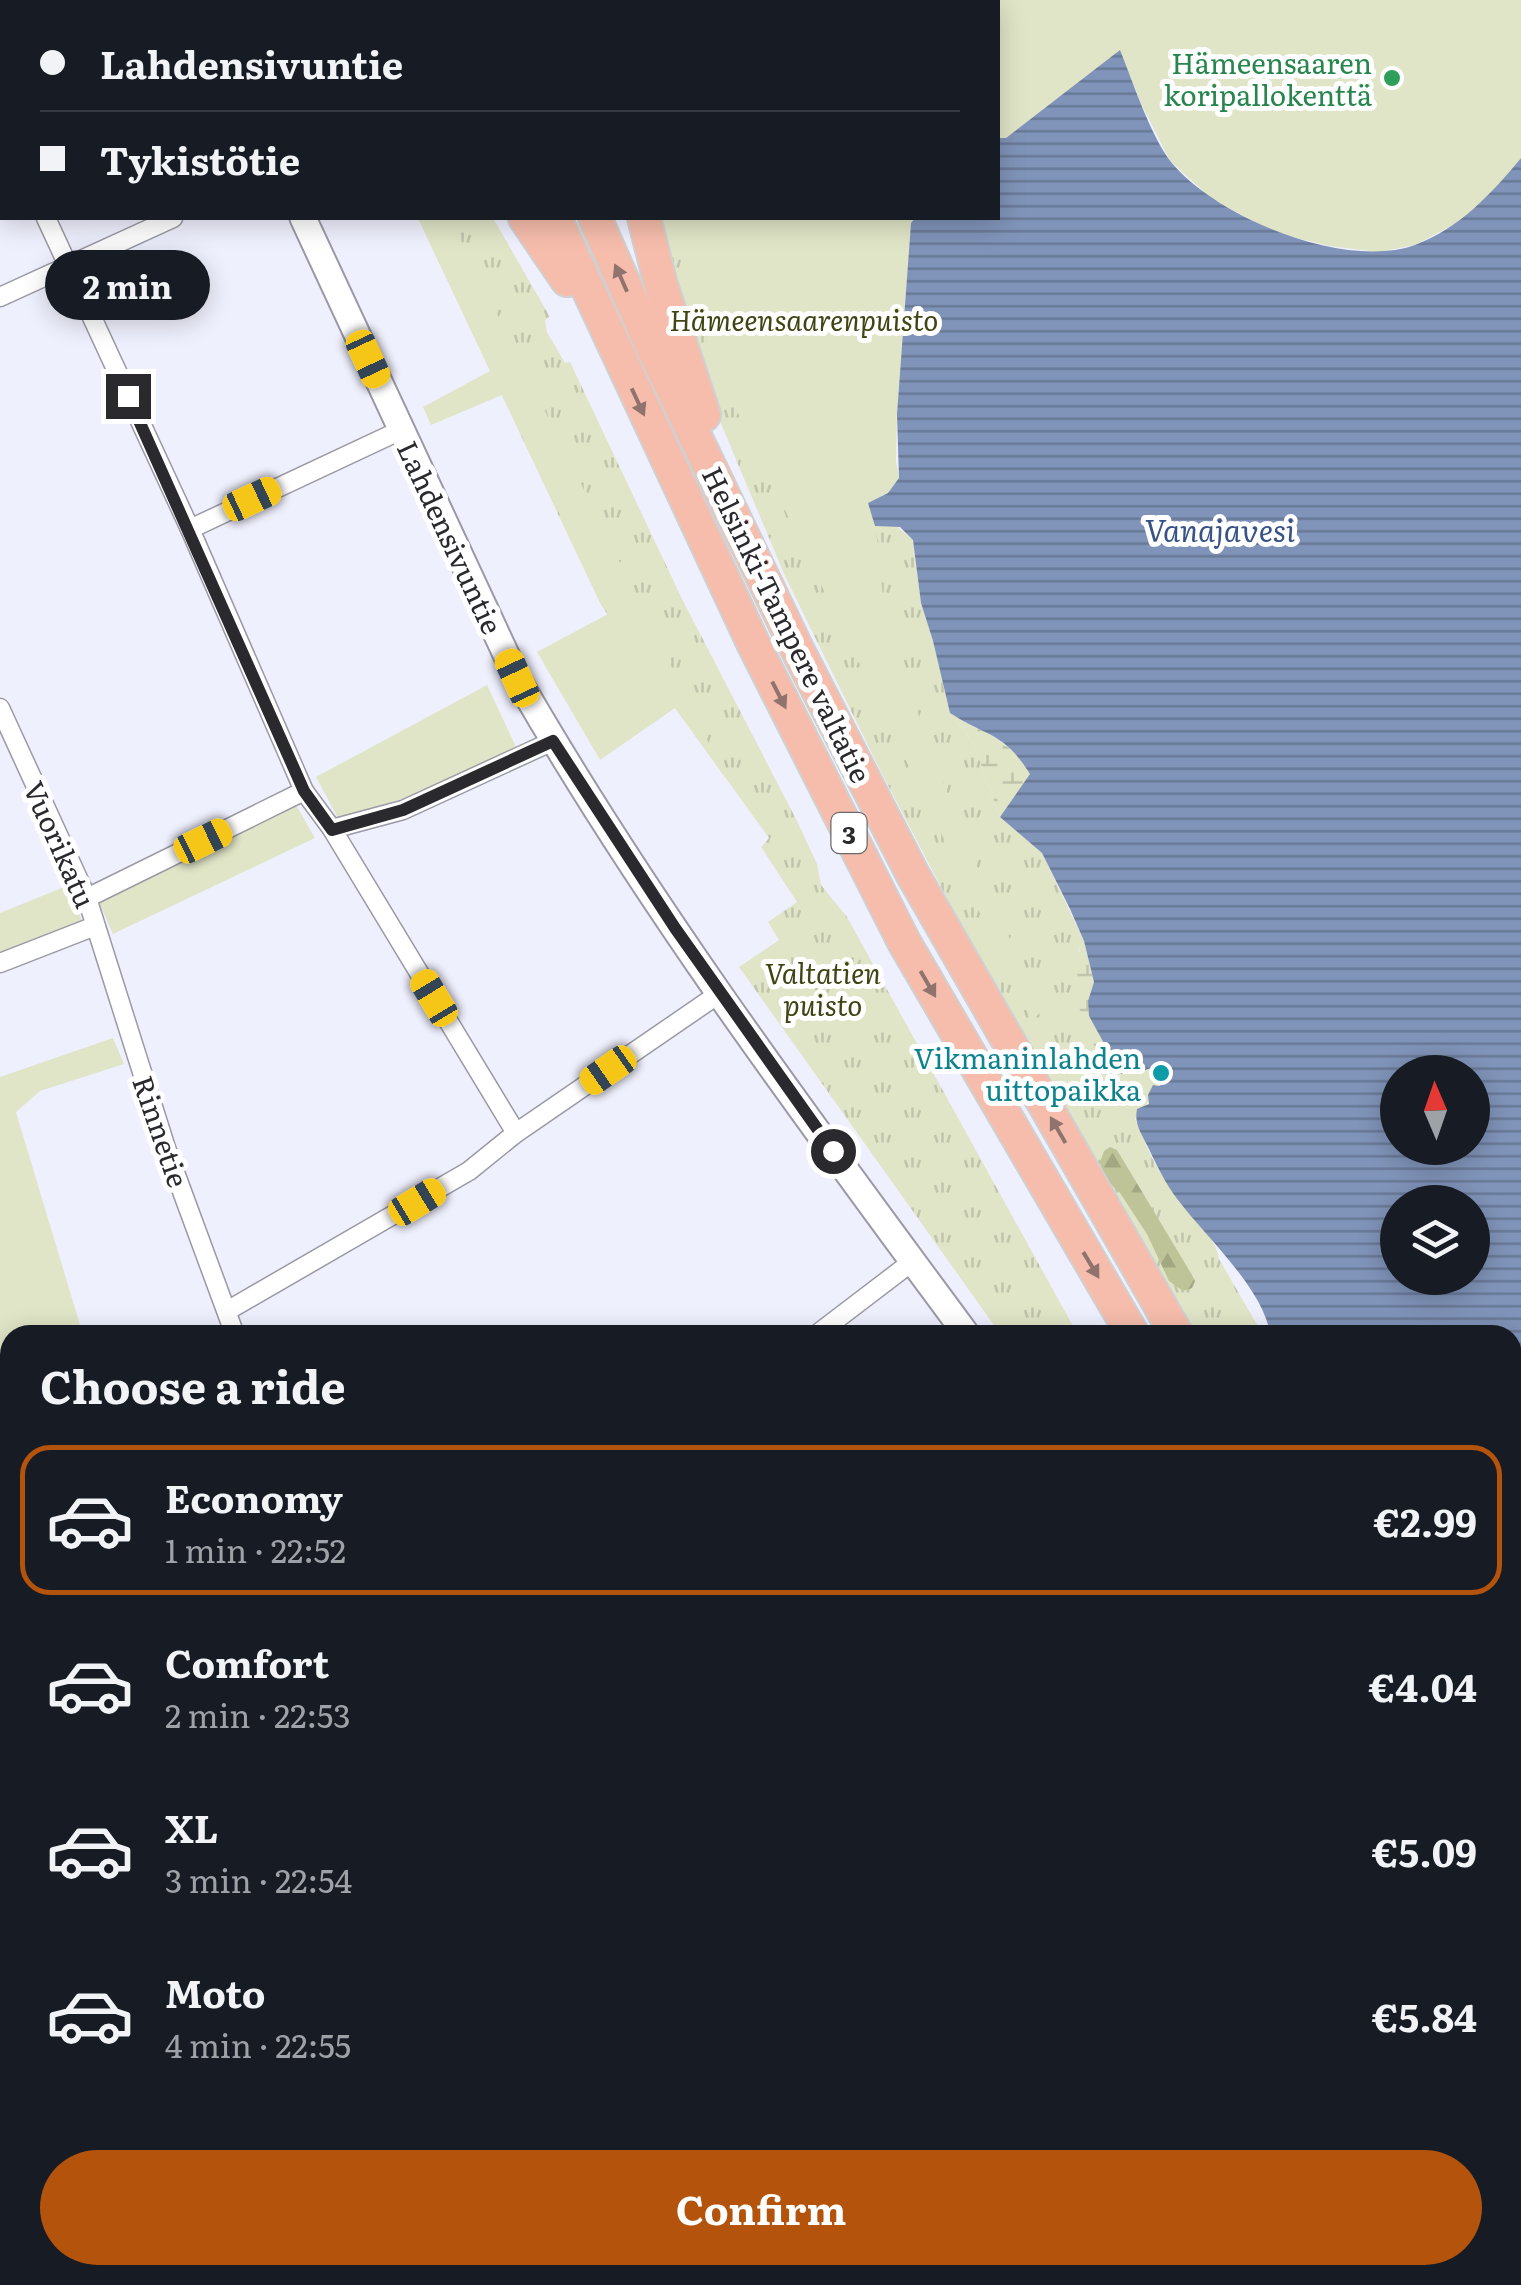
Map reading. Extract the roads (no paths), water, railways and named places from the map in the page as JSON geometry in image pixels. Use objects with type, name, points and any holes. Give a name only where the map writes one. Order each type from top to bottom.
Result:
[{"type":"highway","points":[[526,220],[554,264],[597,314]]},
{"type":"highway","name":"Helsinki-Tampere valtatie","points":[[556,220],[753,643],[904,942],[1127,1325]]},
{"type":"highway","name":"Helsinki-Tampere valtatie","points":[[596,220],[798,652],[912,874],[1171,1325]]},
{"type":"highway","points":[[645,220],[661,285],[714,446],[724,492]]},
{"type":"main road","name":"Lahdensivuntie","points":[[304,220],[517,678],[553,741],[720,993],[960,1325]]},
{"type":"street","points":[[47,220],[190,528],[304,791],[332,830],[516,1133]]},
{"type":"street","points":[[0,297],[168,220]]},
{"type":"street","points":[[190,528],[401,430]]},
{"type":"street","name":"Vuorikatu","points":[[0,708],[87,898],[95,926]]},
{"type":"street","points":[[332,830],[403,810],[553,741]]},
{"type":"street","points":[[87,898],[304,791]]},
{"type":"street","points":[[0,963],[95,926]]},
{"type":"street","name":"Rinnetie","points":[[95,926],[166,1148],[232,1325]]},
{"type":"street","points":[[227,1311],[469,1171],[516,1133],[720,993]]},
{"type":"street","points":[[829,1325],[913,1262]]},
{"type":"water","name":"Vanajavesi","points":[[1120,50],[1156,138],[1171,162],[1192,183],[1250,219],[1319,244],[1386,251],[1415,245],[1474,209],[1521,158],[1521,1325],[1268,1325],[1244,1280],[1173,1194],[1140,1132],[1137,1109],[1149,1104],[1153,1085],[1169,1081],[1172,1073],[1164,1063],[1135,1074],[1121,1074],[1089,1016],[1088,1001],[1094,982],[1084,941],[1070,909],[1042,853],[1000,817],[1030,774],[1003,743],[950,713],[921,603],[913,540],[900,527],[875,526],[868,503],[888,493],[899,478],[897,414],[911,223],[1000,220],[1000,138],[1006,138]]},
{"type":"place","name":"Hämeensaaren koripallokenttä","points":[[1392,78]]},
{"type":"place","name":"Vikmaninlahden uittopaikka","points":[[1161,1073]]},
{"type":"park label","name":"Hämeensaarenpuisto","points":[[804,319]]},
{"type":"park label","name":"Valtatien puisto","points":[[823,988]]}]
